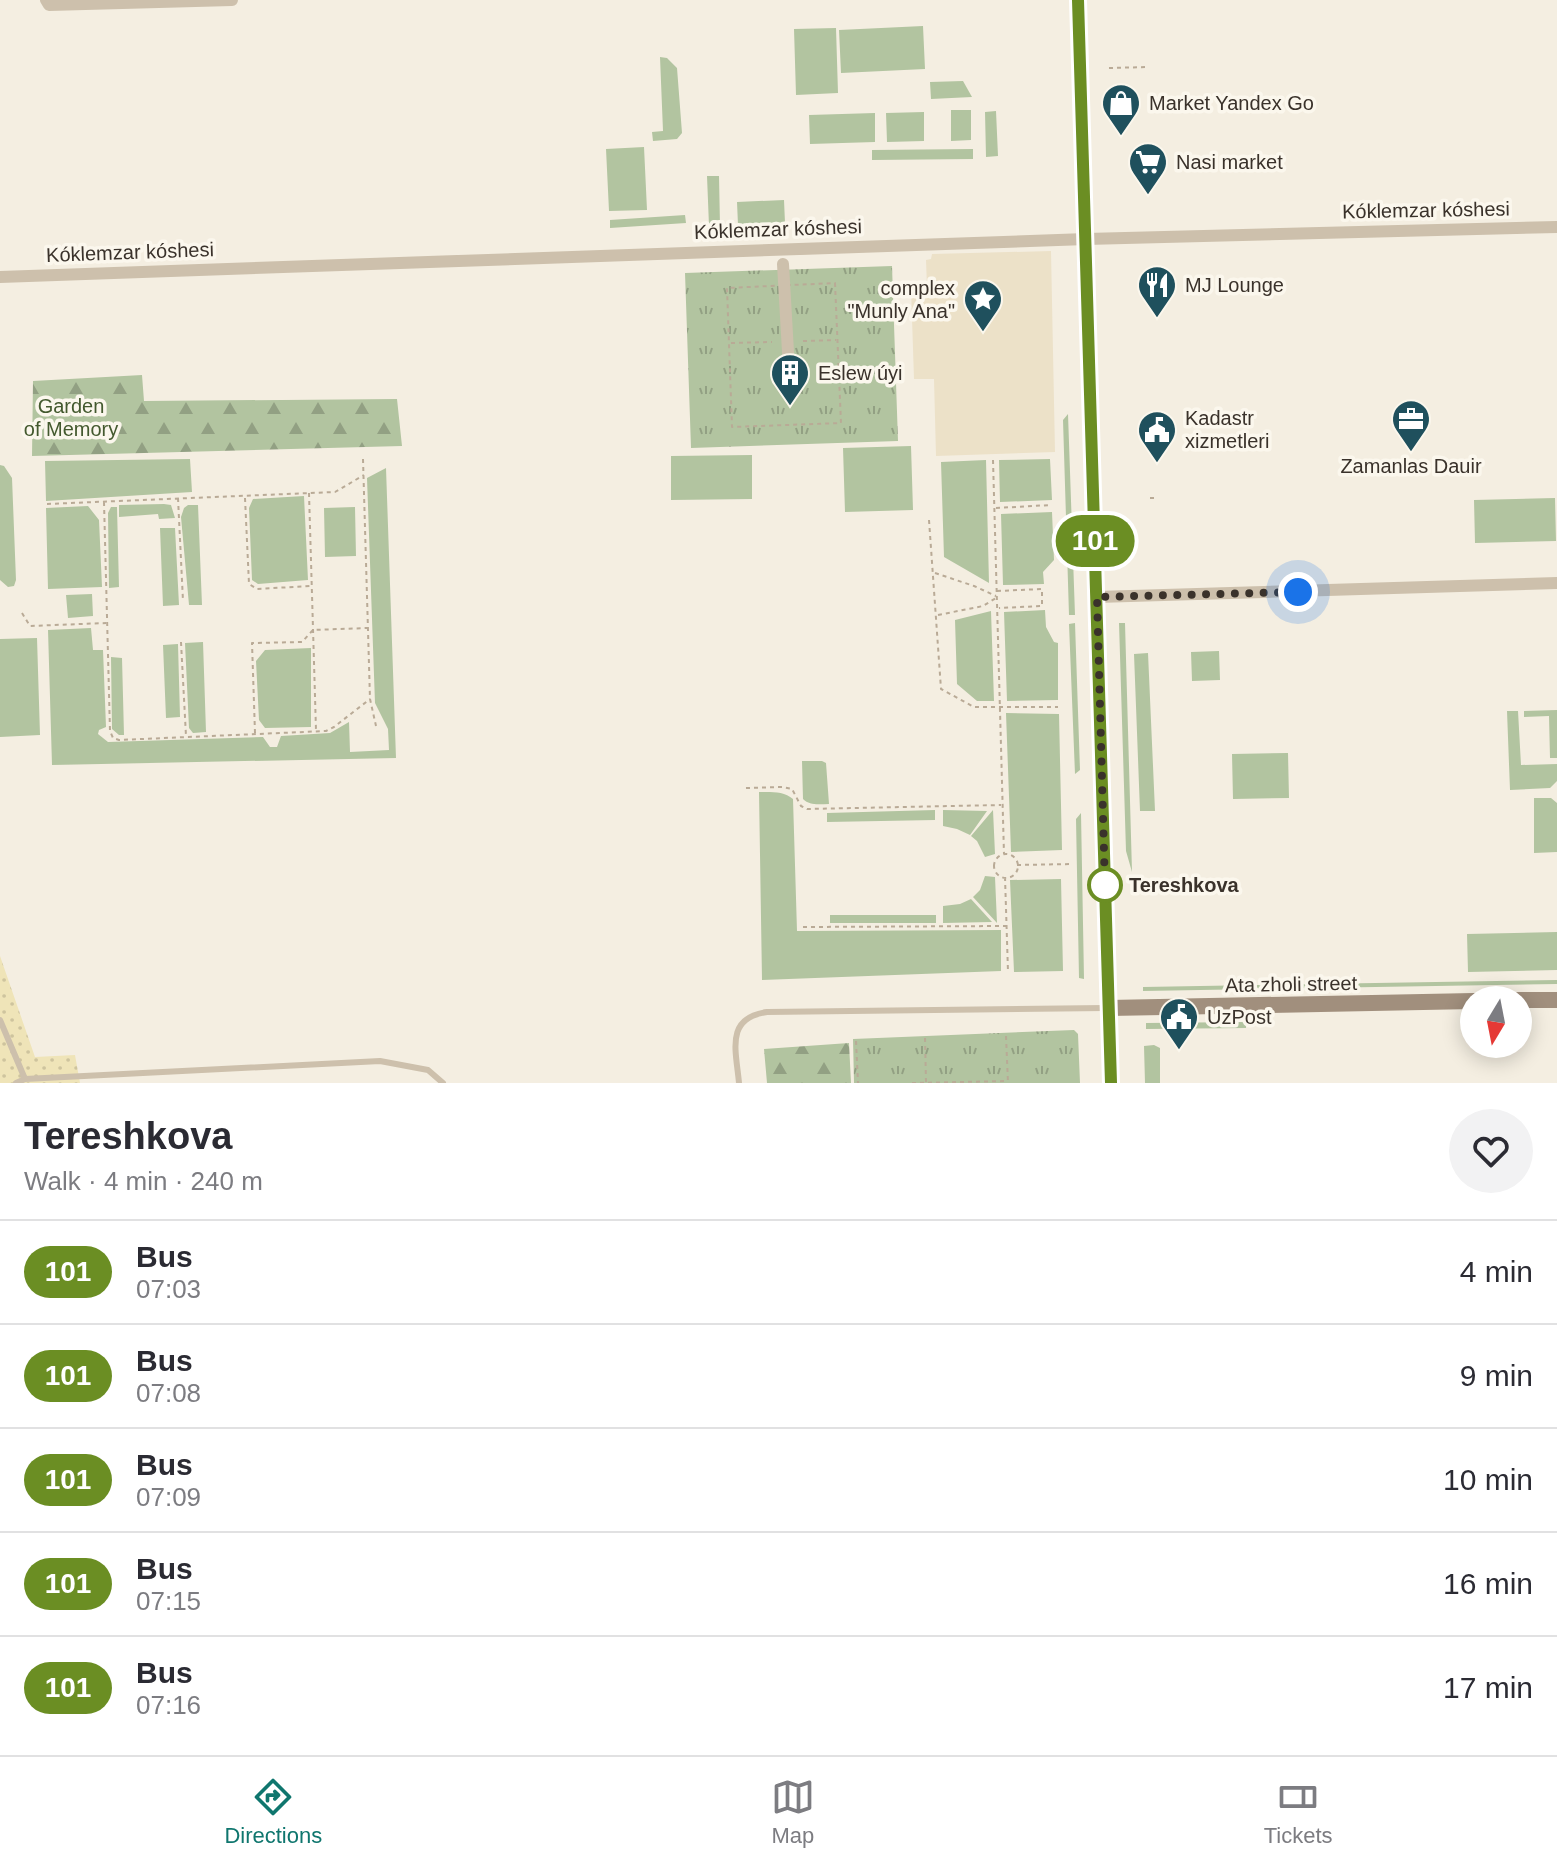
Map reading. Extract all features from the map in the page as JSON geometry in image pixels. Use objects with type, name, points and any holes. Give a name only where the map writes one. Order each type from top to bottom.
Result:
[{"type":"main road","points":[[1078,0],[1111,1083]]},
{"type":"main road","points":[[1532,1000],[1557,1000]]},
{"type":"main road","name":"Ata zholi street","points":[[1109,1008],[1460,1001]]},
{"type":"street","points":[[47,3],[232,0]]},
{"type":"street","name":"Kóklemzar kóshesi","points":[[0,277],[1086,239],[1557,227]]},
{"type":"street","points":[[783,264],[790,387]]},
{"type":"street","points":[[1097,597],[1557,583]]},
{"type":"lane","points":[[739,1083],[736,1039],[739,1027],[753,1014],[1109,1008]]},
{"type":"lane","points":[[0,1020],[25,1079]]},
{"type":"lane","points":[[16,1083],[25,1079],[380,1061],[428,1070],[443,1083]]},
{"type":"path","points":[[1109,68],[1149,67]]},
{"type":"path","points":[[727,288],[732,427],[841,423],[835,283]]},
{"type":"path","points":[[363,459],[370,699],[376,726]]},
{"type":"path","points":[[993,460],[1004,854]]},
{"type":"path","points":[[47,504],[335,492],[364,475]]},
{"type":"path","points":[[309,493],[316,731]]},
{"type":"path","points":[[245,495],[249,584],[257,589],[311,586]]},
{"type":"path","points":[[178,498],[183,601]]},
{"type":"path","points":[[104,502],[110,731],[113,738],[326,731],[370,699]]},
{"type":"path","points":[[994,508],[1051,505]]},
{"type":"path","points":[[929,520],[941,689],[974,707],[1058,707]]},
{"type":"path","points":[[933,573],[997,597]]},
{"type":"path","points":[[997,591],[1042,589],[1042,606],[997,608]]},
{"type":"path","points":[[936,615],[983,606],[997,597]]},
{"type":"path","points":[[22,613],[30,626],[107,622]]},
{"type":"path","points":[[255,734],[252,643],[302,642],[313,630],[368,628]]},
{"type":"path","points":[[181,642],[186,737]]},
{"type":"path","points":[[746,788],[792,789],[801,806],[807,809],[1002,805]]},
{"type":"path","points":[[1004,854],[1014,858],[1017,865],[1013,875],[1005,877],[998,875],[994,868],[997,858],[1004,854]]},
{"type":"path","points":[[1017,865],[1072,864]]},
{"type":"path","points":[[1005,877],[1008,972]]},
{"type":"path","points":[[803,927],[1006,926]]},
{"type":"path","points":[[912,1083],[1008,1082],[1006,1036]]},
{"type":"path","points":[[925,1038],[927,1083]]},
{"type":"path","points":[[856,1041],[858,1083]]},
{"type":"green space","points":[[923,26],[925,69],[841,73],[839,30]]},
{"type":"green space","points":[[836,28],[838,93],[796,95],[794,29]]},
{"type":"green space","points":[[660,57],[667,58],[677,68],[682,133],[677,139],[653,141],[652,132],[663,131]]},
{"type":"green space","points":[[963,81],[972,97],[931,99],[930,82]]},
{"type":"green space","points":[[951,110],[971,110],[971,140],[951,141]]},
{"type":"green space","points":[[996,111],[998,156],[986,157],[985,112]]},
{"type":"green space","points":[[924,112],[924,141],[887,142],[886,113]]},
{"type":"green space","points":[[875,113],[875,142],[810,144],[809,115]]},
{"type":"green space","points":[[644,147],[647,210],[609,211],[606,149]]},
{"type":"green space","points":[[973,149],[973,159],[872,160],[872,150]]},
{"type":"green space","points":[[707,176],[719,176],[720,226],[709,226]]},
{"type":"green space","points":[[784,200],[785,223],[738,225],[737,202]]},
{"type":"green space","points":[[685,215],[686,223],[610,228],[610,220]]},
{"type":"green space","points":[[892,266],[898,441],[691,448],[685,273]]},
{"type":"green space","name":"Garden of Memory","points":[[142,375],[144,401],[397,399],[402,446],[32,456],[33,381]]},
{"type":"green space","points":[[1068,414],[1075,615],[1069,615],[1063,420]]},
{"type":"green space","points":[[911,446],[913,510],[845,512],[843,448]]},
{"type":"green space","points":[[752,455],[752,499],[671,500],[671,456]]},
{"type":"green space","points":[[190,459],[192,492],[46,501],[45,461]]},
{"type":"green space","points":[[1050,459],[1052,500],[1000,502],[999,460]]},
{"type":"green space","points":[[986,460],[989,583],[944,557],[941,462]]},
{"type":"green space","points":[[0,465],[12,478],[16,580],[14,586],[8,587],[0,580]]},
{"type":"green space","points":[[386,468],[396,758],[52,765],[48,630],[91,628],[93,650],[103,650],[106,727],[98,734],[108,742],[263,737],[270,747],[277,747],[281,736],[330,733],[349,722],[350,752],[389,750],[388,729],[375,703],[367,478]]},
{"type":"green space","points":[[304,496],[308,580],[258,584],[252,580],[249,508],[253,499]]},
{"type":"green space","points":[[1555,498],[1556,541],[1475,543],[1474,500]]},
{"type":"green space","points":[[119,505],[171,505],[175,518],[159,519],[158,514],[119,517]]},
{"type":"green space","points":[[188,505],[198,505],[202,605],[189,605],[181,517]]},
{"type":"green space","points":[[88,506],[99,520],[102,587],[48,589],[46,508]]},
{"type":"green space","points":[[111,507],[117,507],[119,587],[109,588],[108,513]]},
{"type":"green space","points":[[355,507],[356,556],[325,557],[324,508]]},
{"type":"green space","points":[[1052,512],[1054,560],[1043,572],[1044,584],[1003,585],[1001,514]]},
{"type":"green space","points":[[160,528],[175,528],[179,605],[163,606]]},
{"type":"green space","points":[[92,594],[93,616],[68,618],[66,595]]},
{"type":"green space","points":[[1045,610],[1046,627],[1054,642],[1058,643],[1058,700],[1007,701],[1004,612]]},
{"type":"green space","points":[[991,611],[994,701],[977,701],[957,684],[955,620]]},
{"type":"green space","points":[[1075,623],[1080,770],[1075,774],[1069,624]]},
{"type":"green space","points":[[1119,623],[1125,623],[1132,872],[1126,851]]},
{"type":"green space","points":[[37,638],[40,735],[0,737],[0,639]]},
{"type":"green space","points":[[203,642],[206,732],[193,733],[189,728],[185,643]]},
{"type":"green space","points":[[178,644],[180,717],[166,718],[163,645]]},
{"type":"green space","points":[[311,648],[311,727],[265,728],[259,720],[256,661],[265,650]]},
{"type":"green space","points":[[1219,651],[1220,680],[1192,681],[1191,652]]},
{"type":"green space","points":[[1148,653],[1155,811],[1140,811],[1134,654]]},
{"type":"green space","points":[[111,657],[122,658],[124,735],[112,729]]},
{"type":"green space","points":[[1557,710],[1557,758],[1550,758],[1549,716],[1524,717],[1524,711]]},
{"type":"green space","points":[[1507,711],[1518,711],[1521,765],[1557,764],[1557,781],[1550,788],[1510,790]]},
{"type":"green space","points":[[1006,713],[1059,714],[1062,850],[1011,852]]},
{"type":"green space","points":[[1288,753],[1289,798],[1233,799],[1232,754]]},
{"type":"green space","points":[[802,761],[826,763],[829,804],[812,804],[803,799]]},
{"type":"green space","points":[[759,792],[781,793],[793,799],[797,931],[1001,930],[1001,971],[762,980]]},
{"type":"green space","points":[[1534,798],[1551,798],[1557,803],[1557,852],[1534,853]]},
{"type":"green space","points":[[935,810],[935,820],[827,822],[827,813]]},
{"type":"green space","points":[[943,810],[987,811],[970,835],[943,826]]},
{"type":"green space","points":[[993,810],[995,854],[985,857],[971,836]]},
{"type":"green space","points":[[1081,813],[1084,979],[1079,978],[1076,819]]},
{"type":"green space","points":[[985,876],[995,877],[997,923],[973,897],[980,890]]},
{"type":"green space","points":[[1061,879],[1063,971],[1014,972],[1010,880]]},
{"type":"green space","points":[[971,899],[992,922],[943,923],[943,906]]},
{"type":"green space","points":[[830,915],[936,915],[936,923],[830,923]]},
{"type":"green space","points":[[1557,932],[1557,970],[1468,972],[1467,934]]},
{"type":"green space","points":[[1557,980],[1557,984],[1143,991],[1143,987]]},
{"type":"green space","points":[[1246,1022],[1246,1028],[1146,1029],[1146,1023]]},
{"type":"green space","points":[[1074,1030],[1078,1034],[1080,1083],[854,1083],[853,1039]]},
{"type":"green space","points":[[849,1043],[851,1083],[767,1083],[764,1049]]},
{"type":"green space","points":[[1144,1046],[1160,1048],[1160,1083],[1145,1083]]},
{"type":"sand","points":[[0,956],[35,1057],[75,1055],[80,1083],[0,1083]]},
{"type":"shaded area","name":"complex \"Munly Ana\"","points":[[1051,251],[1055,452],[936,456],[934,379],[914,379],[911,288],[927,287],[926,260],[931,259],[932,254]]},
{"type":"bus line","name":"101","points":[[1078,0],[1111,1083]]},
{"type":"place","name":"Market Yandex Go","points":[[1121,137]]},
{"type":"place","name":"Nasi market","points":[[1148,196]]},
{"type":"place","name":"MJ Lounge","points":[[1157,319]]},
{"type":"place","name":"complex \"Munly Ana\"","points":[[983,333]]},
{"type":"place","name":"Eslew úyi","points":[[790,407]]},
{"type":"place","name":"Zamanlas Dauir","points":[[1411,453]]},
{"type":"place","name":"Kadastr xizmetleri","points":[[1157,464]]},
{"type":"place","name":"Tereshkova","points":[[1105,885]]},
{"type":"place","name":"UzPost","points":[[1179,1051]]},
{"type":"route","points":[[1105,885],[1105,888],[1097,597],[1298,592]]}]
